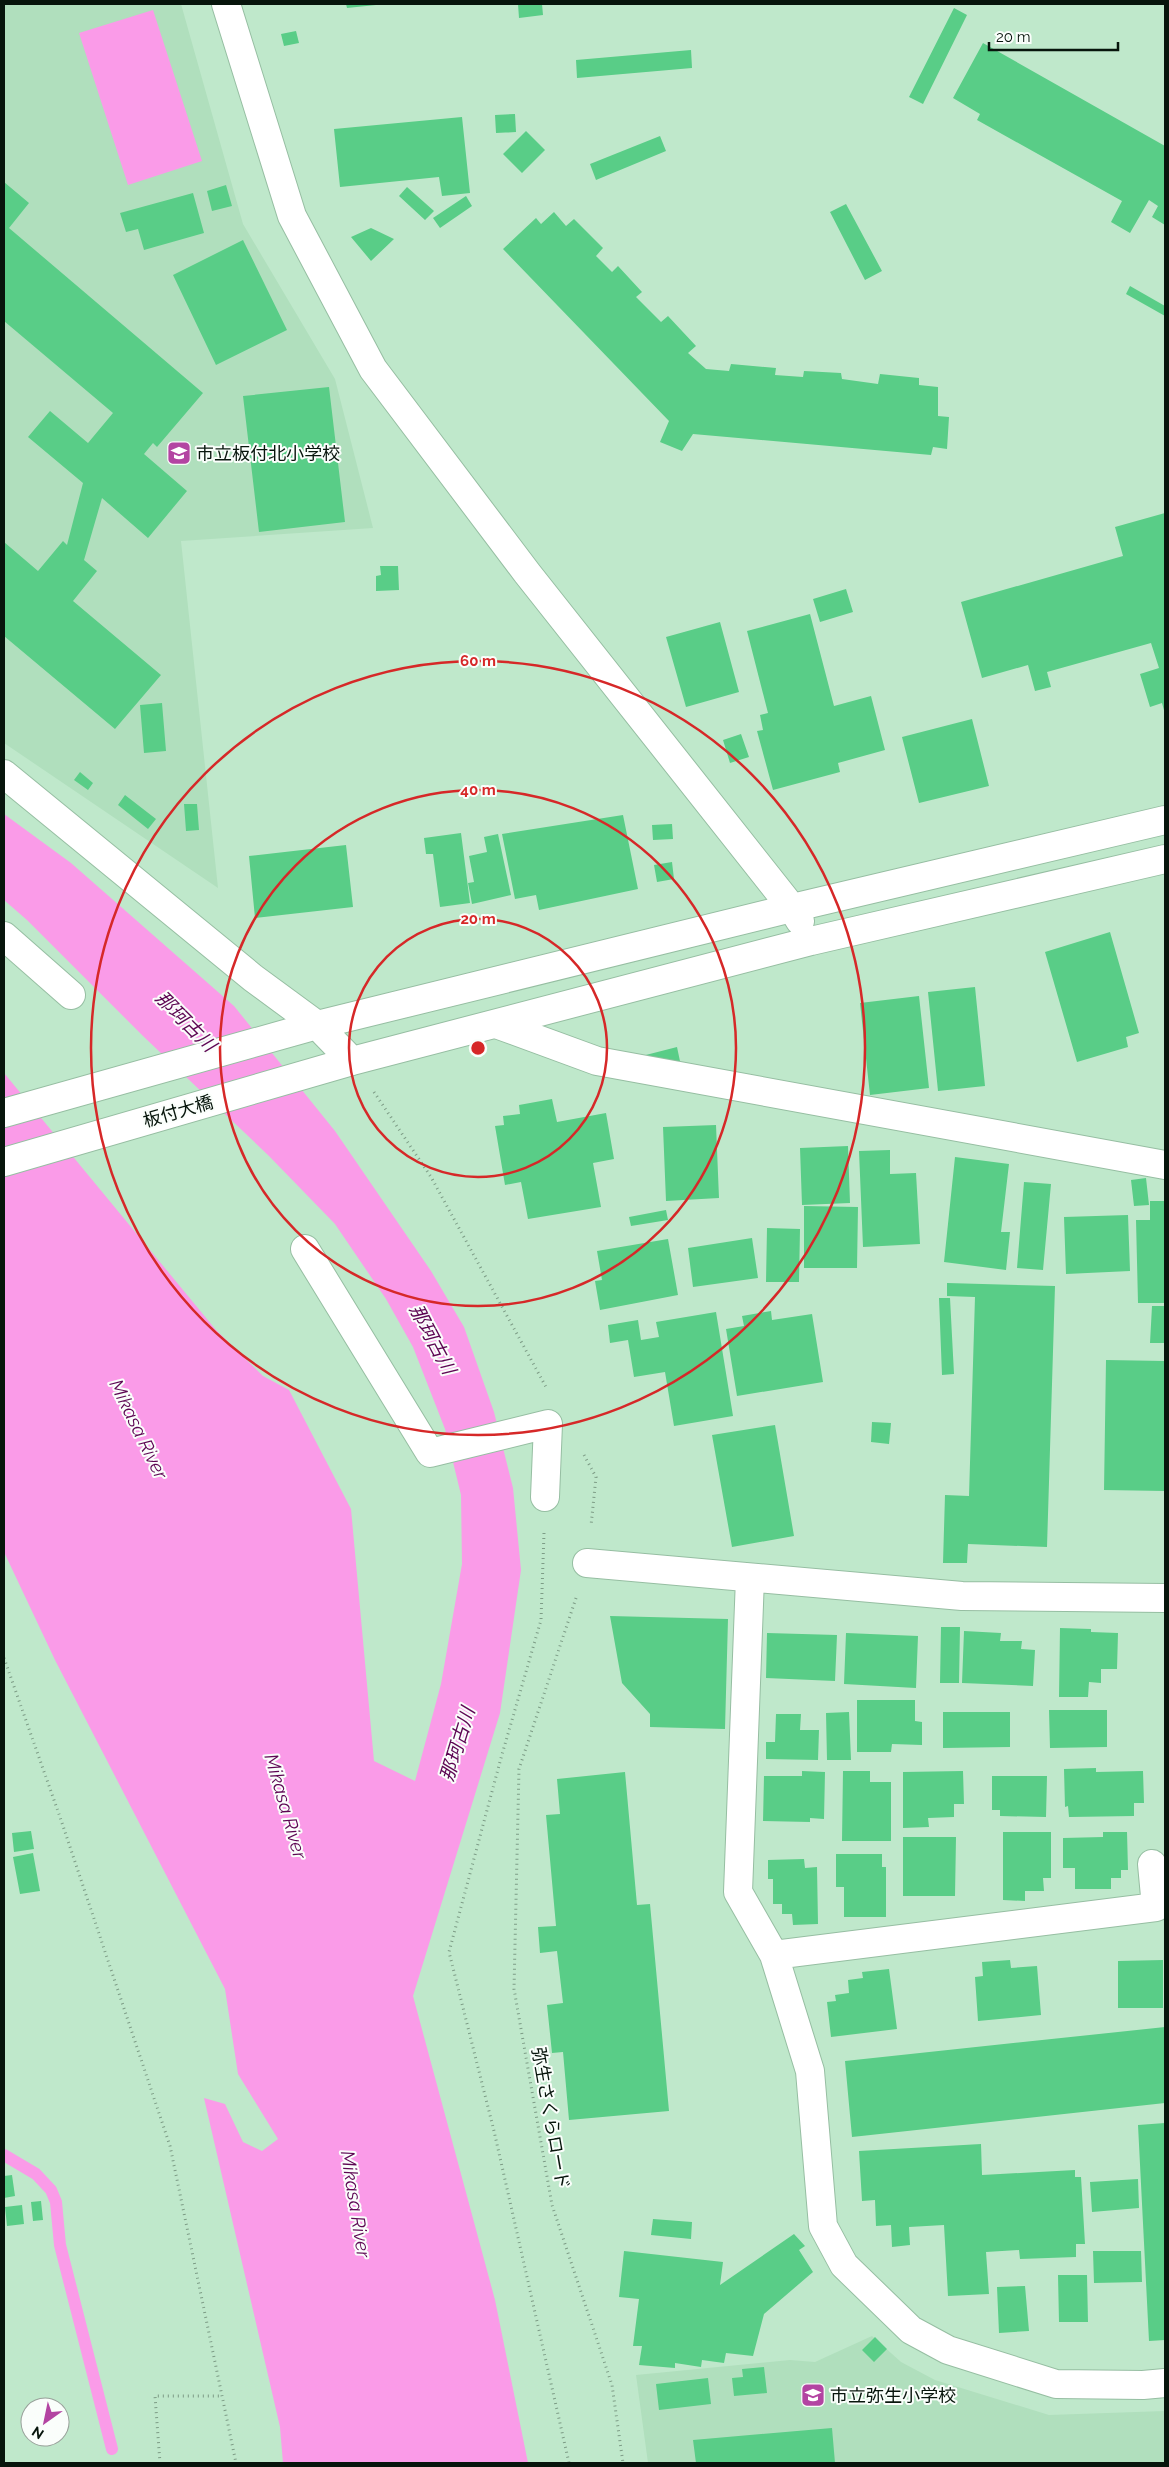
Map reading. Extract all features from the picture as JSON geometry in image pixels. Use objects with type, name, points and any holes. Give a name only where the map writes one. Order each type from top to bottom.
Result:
[{"type":"street","points":[[226,4],[292,216],[373,369],[527,573],[792,908],[811,941]]},
{"type":"street","points":[[4,774],[253,978],[317,1024],[352,1061]]},
{"type":"street","points":[[4,1113],[317,1024],[792,908],[1165,820]]},
{"type":"street","name":"板付大橋","points":[[4,1162],[352,1061],[811,941],[1165,859]]},
{"type":"street","points":[[4,936],[71,995]]},
{"type":"street","points":[[496,1024],[597,1061],[1165,1165]]},
{"type":"street","points":[[305,1249],[430,1453],[548,1424],[546,1497]]},
{"type":"street","points":[[587,1564],[962,1596],[1165,1598]]},
{"type":"street","points":[[750,1578],[738,1892],[774,1955],[810,2071],[823,2226],[844,2265],[911,2330],[948,2350],[1056,2384],[1143,2385],[1165,2383]]},
{"type":"street","points":[[774,1955],[1156,1907],[1152,1864]]},
{"type":"path","points":[[544,1553],[541,1620],[501,1758],[449,1952],[496,2141],[569,2463]]},
{"type":"path","points":[[4,1658],[60,1817],[170,2146],[236,2463]]},
{"type":"path","name":"弥生さくらロード","points":[[519,1768],[514,1988],[552,2205],[612,2385],[623,2463]]},
{"type":"path","points":[[160,2463],[154,2396],[222,2396]]},
{"type":"shaded area","name":"市立板付北小学校","points":[[4,4],[181,4],[243,224],[335,379],[373,528],[181,541],[218,888],[4,743]]},
{"type":"shaded area","name":"市立弥生小学校","points":[[872,2336],[901,2362],[935,2380],[1049,2415],[1165,2411],[1165,2463],[648,2463],[636,2375],[790,2360],[815,2362]]},
{"type":"water","points":[[153,10],[202,161],[128,185],[79,33]]},
{"type":"water","points":[[4,814],[71,863],[234,1006],[335,1131],[431,1271],[464,1327],[494,1412],[513,1488],[521,1570],[500,1713],[413,1996],[495,2300],[528,2463],[283,2463],[280,2427],[204,2098],[225,2104],[243,2142],[262,2151],[278,2139],[238,2074],[225,1989],[55,1660],[4,1552],[4,1073],[216,1330],[263,1376],[289,1390],[351,1509],[374,1761],[415,1781],[441,1684],[462,1564],[461,1495],[445,1429],[413,1347],[386,1299],[335,1224],[269,1156],[143,1036],[27,920],[4,900]]},
{"type":"building","points":[[346,4],[376,4],[376,5],[347,8]]},
{"type":"building","points":[[518,4],[542,4],[543,15],[519,18]]},
{"type":"building","points":[[954,8],[967,15],[923,104],[909,97]]},
{"type":"building","points":[[296,31],[299,43],[284,46],[281,34]]},
{"type":"building","points":[[983,43],[1165,146],[1165,225],[1152,217],[1158,206],[1149,200],[1130,233],[1111,222],[1122,201],[977,120],[980,114],[953,98]]},
{"type":"building","points":[[691,50],[692,68],[577,78],[576,60]]},
{"type":"building","points":[[515,114],[516,132],[496,133],[495,115]]},
{"type":"building","points":[[462,117],[470,193],[442,196],[439,177],[340,187],[334,129]]},
{"type":"building","points":[[526,131],[545,150],[522,173],[503,154]]},
{"type":"building","points":[[660,136],[666,151],[596,180],[590,164]]},
{"type":"building","points":[[4,182],[29,203],[9,228],[203,393],[157,447],[153,443],[144,454],[187,491],[148,538],[102,498],[84,560],[97,571],[73,601],[161,675],[115,729],[4,636],[4,542],[38,571],[63,541],[67,545],[83,483],[28,437],[50,411],[88,443],[113,413],[4,321]]},
{"type":"building","points":[[226,185],[232,206],[212,211],[207,191]]},
{"type":"building","points":[[407,187],[434,211],[425,220],[399,196]]},
{"type":"building","points":[[193,193],[204,233],[144,250],[138,229],[126,232],[120,213]]},
{"type":"building","points":[[466,196],[472,206],[440,228],[433,218]]},
{"type":"building","points":[[846,204],[882,271],[865,280],[830,212]]},
{"type":"building","points":[[554,212],[566,226],[574,219],[603,248],[596,256],[612,272],[618,266],[642,292],[636,297],[661,322],[668,316],[696,346],[688,353],[706,369],[729,371],[731,364],[776,368],[775,375],[803,377],[804,371],[841,373],[842,379],[878,384],[880,374],[919,378],[919,385],[938,387],[938,416],[949,417],[947,449],[933,447],[931,455],[693,434],[682,451],[660,442],[669,421],[503,249],[536,218],[541,224]]},
{"type":"building","points":[[371,228],[394,239],[371,261],[351,237]]},
{"type":"building","points":[[243,240],[287,330],[216,365],[173,275]]},
{"type":"building","points":[[1130,286],[1165,306],[1165,316],[1126,294]]},
{"type":"building","points":[[329,387],[345,522],[259,532],[243,396]]},
{"type":"building","points":[[1165,513],[1165,714],[1162,703],[1150,707],[1140,674],[1159,668],[1151,643],[1047,672],[1051,687],[1035,691],[1028,665],[982,678],[961,602],[1123,556],[1115,527]]},
{"type":"building","points":[[380,566],[398,566],[399,590],[376,591],[376,576],[381,575]]},
{"type":"building","points":[[846,589],[853,612],[820,622],[813,599]]},
{"type":"building","points":[[810,614],[834,706],[871,696],[885,750],[838,763],[840,772],[773,790],[757,731],[763,730],[760,715],[768,713],[747,631]]},
{"type":"building","points":[[720,622],[739,692],[686,707],[666,637]]},
{"type":"building","points":[[162,703],[166,751],[144,753],[140,705]]},
{"type":"building","points":[[972,719],[989,786],[919,803],[902,737]]},
{"type":"building","points":[[741,734],[749,757],[730,763],[723,740]]},
{"type":"building","points":[[80,772],[93,783],[88,790],[74,780]]},
{"type":"building","points":[[125,795],[156,819],[148,829],[118,805]]},
{"type":"building","points":[[184,804],[197,804],[199,830],[186,831]]},
{"type":"building","points":[[623,815],[638,889],[539,910],[536,895],[515,899],[502,834]]},
{"type":"building","points":[[672,824],[673,839],[653,840],[652,825]]},
{"type":"building","points":[[461,833],[470,903],[440,907],[433,854],[426,854],[424,838]]},
{"type":"building","points":[[498,834],[511,895],[472,904],[468,883],[474,882],[469,856],[487,852],[484,837]]},
{"type":"building","points":[[346,845],[353,907],[255,918],[249,856]]},
{"type":"building","points":[[672,862],[674,879],[657,882],[654,865]]},
{"type":"building","points":[[1110,932],[1139,1033],[1126,1037],[1128,1047],[1077,1062],[1045,952]]},
{"type":"building","points":[[975,987],[985,1086],[938,1091],[928,992]]},
{"type":"building","points":[[919,996],[929,1088],[870,1095],[860,1003]]},
{"type":"building","points":[[677,1047],[681,1066],[638,1057]]},
{"type":"building","points":[[552,1099],[557,1122],[606,1113],[614,1159],[593,1163],[601,1207],[528,1219],[521,1182],[505,1185],[495,1126],[504,1125],[503,1116],[520,1114],[519,1105]]},
{"type":"building","points":[[716,1125],[719,1198],[666,1201],[663,1127]]},
{"type":"building","points":[[848,1146],[850,1203],[802,1205],[800,1148]]},
{"type":"building","points":[[890,1150],[890,1174],[916,1173],[920,1244],[863,1247],[859,1151]]},
{"type":"building","points":[[955,1157],[1009,1164],[1001,1232],[1010,1232],[1006,1270],[944,1262]]},
{"type":"building","points":[[1146,1178],[1149,1205],[1134,1206],[1131,1180]]},
{"type":"building","points":[[1024,1182],[1051,1184],[1043,1270],[1017,1268]]},
{"type":"building","points":[[1150,1201],[1165,1201],[1165,1303],[1138,1303],[1136,1220],[1150,1220]]},
{"type":"building","points":[[804,1206],[858,1207],[857,1268],[804,1268]]},
{"type":"building","points":[[666,1210],[668,1220],[631,1226],[629,1217]]},
{"type":"building","points":[[1128,1215],[1130,1271],[1066,1274],[1064,1217]]},
{"type":"building","points":[[767,1228],[800,1229],[799,1282],[766,1282]]},
{"type":"building","points":[[752,1238],[758,1278],[693,1287],[688,1248]]},
{"type":"building","points":[[668,1239],[678,1295],[600,1310],[595,1281],[602,1280],[597,1251]]},
{"type":"building","points":[[947,1283],[1055,1286],[1047,1547],[968,1544],[967,1563],[943,1563],[945,1495],[969,1496],[975,1297],[947,1296]]},
{"type":"building","points":[[939,1298],[950,1298],[954,1374],[942,1375]]},
{"type":"building","points":[[1152,1306],[1165,1306],[1165,1343],[1150,1343]]},
{"type":"building","points":[[771,1311],[772,1320],[812,1314],[823,1382],[737,1396],[726,1329],[744,1326],[742,1316]]},
{"type":"building","points":[[716,1312],[733,1416],[674,1426],[665,1372],[634,1377],[628,1340],[610,1343],[608,1325],[638,1320],[641,1340],[659,1337],[656,1322]]},
{"type":"building","points":[[1106,1360],[1165,1361],[1165,1491],[1104,1490]]},
{"type":"building","points":[[872,1422],[891,1423],[889,1444],[871,1442]]},
{"type":"building","points":[[775,1425],[794,1536],[732,1547],[712,1435]]},
{"type":"building","points":[[610,1616],[728,1619],[725,1729],[650,1727],[650,1714],[622,1683]]},
{"type":"building","points":[[941,1627],[960,1627],[959,1683],[940,1683]]},
{"type":"building","points":[[1060,1628],[1091,1629],[1091,1632],[1118,1633],[1117,1669],[1101,1669],[1101,1683],[1089,1682],[1088,1697],[1059,1697]]},
{"type":"building","points":[[964,1631],[1001,1633],[1000,1641],[1022,1641],[1021,1649],[1035,1650],[1033,1686],[962,1683]]},
{"type":"building","points":[[767,1633],[837,1635],[835,1681],[766,1678]]},
{"type":"building","points":[[846,1633],[918,1636],[916,1688],[844,1684]]},
{"type":"building","points":[[857,1700],[915,1700],[915,1721],[922,1722],[922,1745],[892,1744],[891,1752],[857,1752]]},
{"type":"building","points":[[1049,1710],[1107,1710],[1107,1747],[1050,1748]]},
{"type":"building","points":[[849,1712],[851,1760],[827,1760],[826,1713]]},
{"type":"building","points":[[943,1712],[1010,1712],[1010,1747],[943,1748]]},
{"type":"building","points":[[776,1714],[801,1714],[800,1730],[819,1730],[818,1760],[766,1759],[766,1742],[775,1742]]},
{"type":"building","points":[[1096,1768],[1096,1772],[1143,1771],[1144,1803],[1134,1803],[1134,1816],[1069,1817],[1068,1806],[1065,1807],[1064,1769]]},
{"type":"building","points":[[802,1771],[825,1772],[824,1819],[810,1818],[810,1822],[763,1821],[764,1776],[802,1776]]},
{"type":"building","points":[[843,1771],[870,1771],[870,1782],[891,1782],[891,1841],[842,1841]]},
{"type":"building","points":[[963,1771],[964,1804],[954,1804],[954,1817],[928,1818],[929,1827],[903,1828],[903,1772]]},
{"type":"building","points":[[625,1772],[637,1905],[650,1904],[669,2111],[569,2120],[563,2052],[552,2053],[547,2005],[563,2003],[557,1951],[540,1953],[538,1927],[556,1926],[546,1815],[560,1814],[557,1779]]},
{"type":"building","points":[[992,1776],[1047,1776],[1046,1817],[1000,1816],[1000,1810],[992,1810]]},
{"type":"building","points":[[31,1831],[34,1849],[14,1852],[12,1833]]},
{"type":"building","points":[[1003,1832],[1051,1832],[1051,1878],[1043,1878],[1044,1891],[1025,1891],[1025,1901],[1003,1900]]},
{"type":"building","points":[[1103,1832],[1127,1832],[1128,1870],[1121,1870],[1121,1878],[1111,1878],[1111,1889],[1075,1889],[1075,1868],[1063,1868],[1063,1838],[1103,1837]]},
{"type":"building","points":[[903,1837],[956,1837],[955,1896],[903,1896]]},
{"type":"building","points":[[33,1853],[40,1891],[20,1894],[13,1857]]},
{"type":"building","points":[[836,1854],[882,1854],[882,1867],[886,1867],[886,1917],[844,1917],[844,1887],[836,1887]]},
{"type":"building","points":[[804,1859],[805,1868],[817,1867],[818,1924],[793,1925],[792,1914],[782,1914],[782,1904],[773,1904],[773,1879],[768,1879],[768,1860]]},
{"type":"building","points":[[1010,1960],[1011,1968],[1037,1966],[1041,2015],[978,2021],[975,1977],[983,1976],[982,1962]]},
{"type":"building","points":[[1163,1960],[1163,2008],[1118,2008],[1118,1961]]},
{"type":"building","points":[[889,1969],[897,2029],[831,2037],[827,2002],[836,2001],[835,1995],[849,1993],[848,1980],[863,1978],[862,1972]]},
{"type":"building","points":[[1165,2027],[1165,2103],[852,2137],[845,2061]]},
{"type":"building","points":[[1165,2123],[1165,2340],[1149,2341],[1138,2125]]},
{"type":"building","points":[[981,2144],[982,2175],[1075,2170],[1075,2177],[1081,2177],[1085,2244],[1076,2244],[1076,2257],[1020,2259],[1019,2250],[986,2252],[989,2294],[948,2296],[944,2225],[909,2227],[910,2245],[892,2247],[891,2225],[876,2226],[875,2200],[862,2201],[859,2151]]},
{"type":"building","points":[[12,2175],[15,2196],[4,2198],[4,2176]]},
{"type":"building","points":[[1138,2179],[1139,2208],[1092,2212],[1090,2182]]},
{"type":"building","points":[[41,2201],[43,2220],[33,2221],[31,2202]]},
{"type":"building","points":[[22,2205],[24,2224],[7,2226],[5,2207]]},
{"type":"building","points":[[653,2219],[692,2222],[691,2239],[651,2235]]},
{"type":"building","points":[[794,2234],[805,2246],[799,2250],[813,2272],[764,2314],[753,2356],[726,2353],[724,2363],[702,2360],[701,2367],[675,2363],[675,2368],[639,2365],[642,2346],[633,2346],[639,2299],[619,2297],[624,2251],[723,2262],[720,2285]]},
{"type":"building","points":[[1093,2251],[1141,2251],[1142,2282],[1094,2283]]},
{"type":"building","points":[[1058,2275],[1087,2275],[1088,2322],[1059,2322]]},
{"type":"building","points":[[1025,2286],[1029,2331],[999,2333],[997,2287]]},
{"type":"building","points":[[875,2337],[887,2349],[874,2362],[862,2350]]},
{"type":"building","points":[[764,2367],[767,2393],[734,2396],[732,2378],[743,2377],[742,2369]]},
{"type":"building","points":[[708,2378],[711,2404],[659,2410],[656,2384]]},
{"type":"building","points":[[832,2428],[835,2463],[696,2463],[693,2440]]},
{"type":"waterway","points":[[4,2155],[36,2174],[51,2190],[56,2202],[60,2245],[112,2449]]},
{"type":"place","name":"市立板付北小学校","points":[[179,453]]},
{"type":"place","name":"市立弥生小学校","points":[[813,2395]]},
{"type":"water label","name":"那珂古川","points":[[186,1021]]},
{"type":"water label","name":"那珂古川","points":[[433,1339]]},
{"type":"water label","name":"Mikasa River","points":[[139,1429]]},
{"type":"water label","name":"那珂古川","points":[[457,1744]]},
{"type":"water label","name":"Mikasa River","points":[[286,1806]]},
{"type":"water label","name":"Mikasa River","points":[[356,2204]]}]
